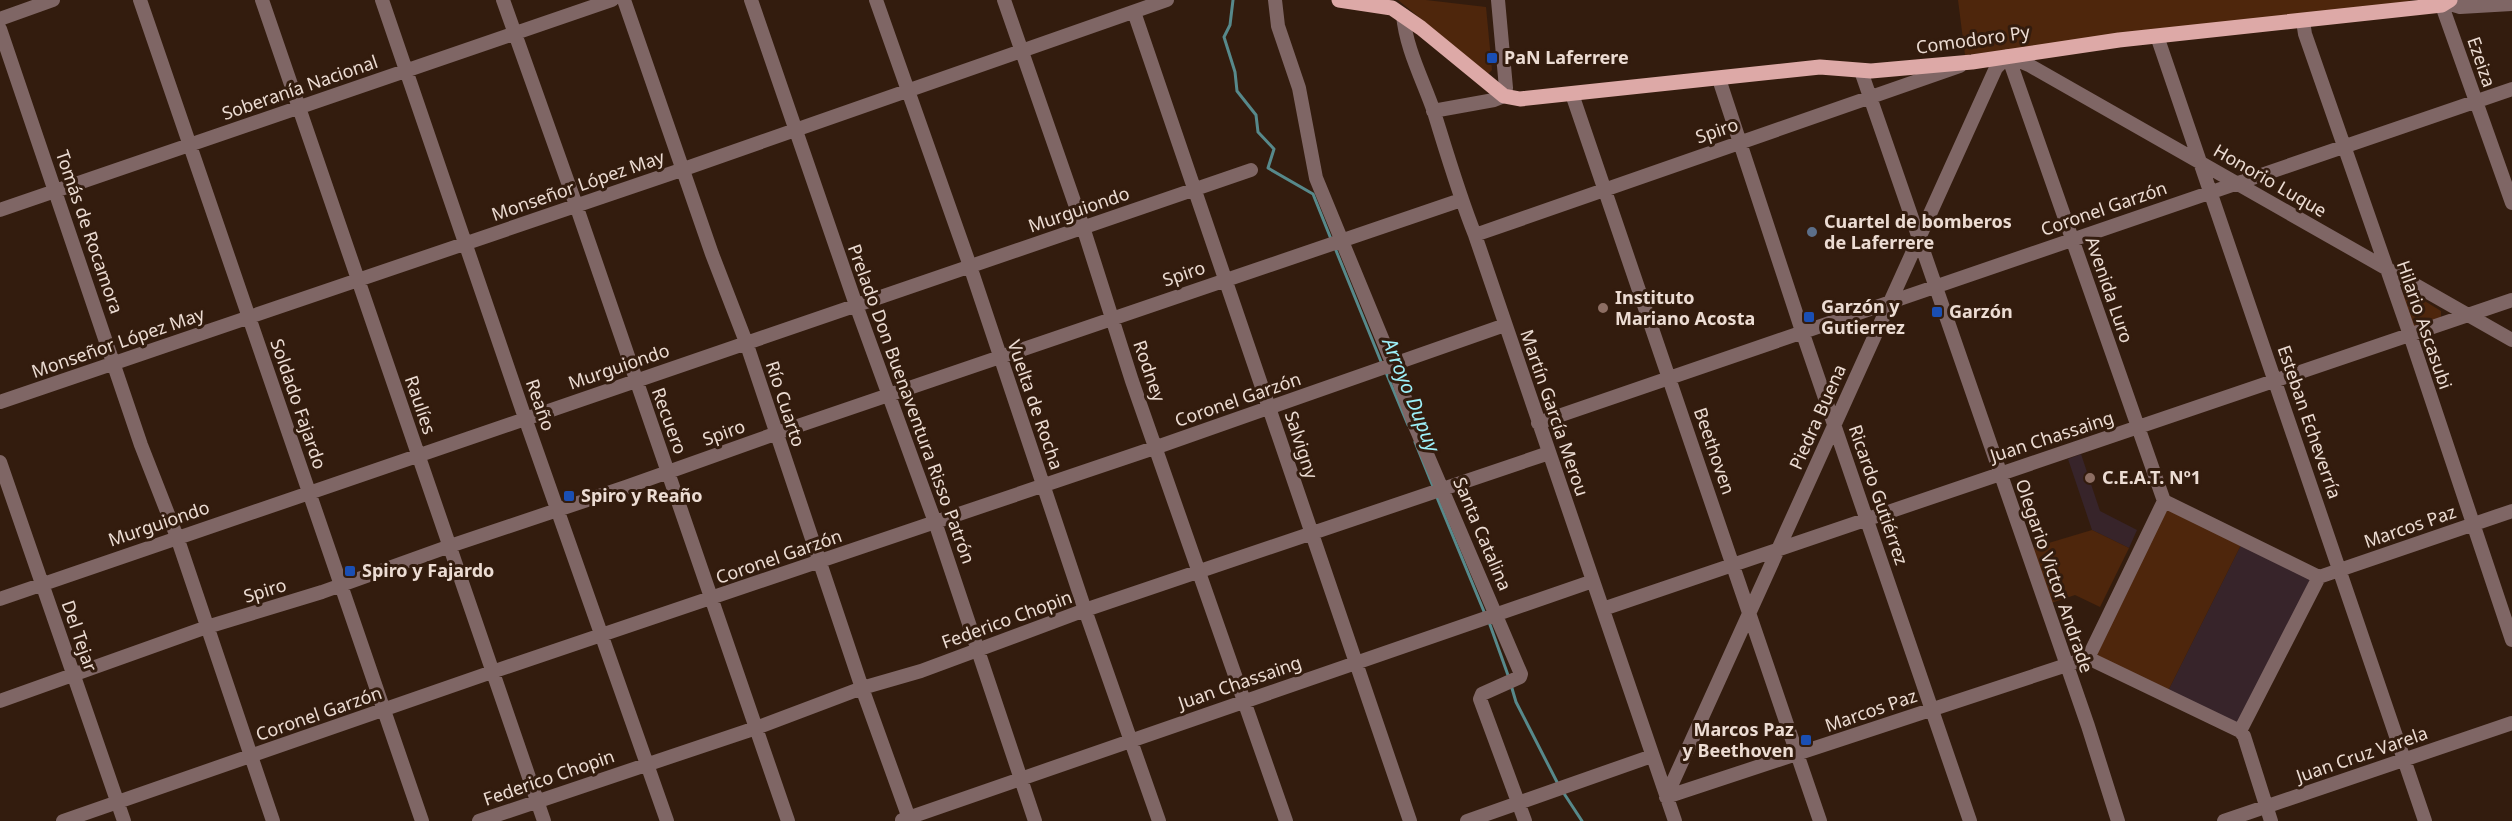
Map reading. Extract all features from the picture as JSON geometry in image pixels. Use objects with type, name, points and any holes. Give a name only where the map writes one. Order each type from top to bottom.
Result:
[{"type":"main road","points":[[1339,0],[1383,6],[1403,15],[1504,96]]},
{"type":"main road","name":"Comodoro Py","points":[[1504,96],[1520,99],[1821,68],[1861,71],[1972,62],[2157,36],[2303,21],[2445,2]]},
{"type":"street","points":[[0,19],[53,0]]},
{"type":"street","name":"Soldado Fajardo","points":[[140,0],[189,147],[386,710],[422,821]]},
{"type":"street","name":"Raulíes","points":[[262,0],[544,821]]},
{"type":"street","name":"Reaño","points":[[382,0],[525,418],[667,821]]},
{"type":"street","name":"Recuero","points":[[503,0],[576,204],[788,821]]},
{"type":"street","name":"Soberanía Nacional","points":[[0,210],[612,0]]},
{"type":"street","name":"Río Cuarto","points":[[624,0],[746,342],[906,820]]},
{"type":"street","name":"Prelado Don Buenaventura Risso Patrón","points":[[751,0],[856,305],[935,522],[1035,821]]},
{"type":"street","name":"Vuelta de Rocha","points":[[876,0],[970,266],[1085,610],[1160,821]]},
{"type":"street","name":"Rodney","points":[[1004,0],[1286,821]]},
{"type":"street","name":"Monseñor López May","points":[[0,402],[684,169],[1167,0]]},
{"type":"street","name":"Santa Catalina","points":[[1275,0],[1278,26],[1293,65],[1301,98],[1313,171],[1339,241],[1392,365],[1415,426],[1493,614],[1521,674],[1520,677],[1482,694],[1480,699],[1525,821]]},
{"type":"street","points":[[1498,0],[1506,88],[1504,96]]},
{"type":"street","name":"Comodoro Py","points":[[2445,2],[2460,7],[2512,4]]},
{"type":"street","name":"Ezeiza","points":[[2445,2],[2512,203]]},
{"type":"street","name":"Salvigny","points":[[1134,12],[1410,821]]},
{"type":"street","name":"Martín García Merou","points":[[1403,15],[1405,34],[1433,111],[1461,200],[1475,235],[1675,821]]},
{"type":"street","name":"Hilario Ascasubi","points":[[2303,21],[2305,34],[2343,147],[2410,335],[2512,640]]},
{"type":"street","name":"Tomás de Rocamora","points":[[0,29],[141,445],[177,537],[273,821]]},
{"type":"street","name":"Esteban Echeverría","points":[[2157,36],[2341,569],[2425,821]]},
{"type":"street","name":"Honorio Luque","points":[[2008,56],[2029,65],[2512,340]]},
{"type":"street","name":"Piedra Buena","points":[[1666,797],[1996,68],[2008,56]]},
{"type":"street","name":"Avenida Luro","points":[[2008,56],[2164,501]]},
{"type":"street","name":"Spiro","points":[[1475,235],[1972,62]]},
{"type":"street","name":"Olegario Victor Andrade","points":[[1861,71],[2118,821]]},
{"type":"street","name":"Ricardo Gutiérrez","points":[[1719,79],[1802,331],[1970,821]]},
{"type":"street","name":"Coronel Garzón","points":[[1538,423],[2512,89]]},
{"type":"street","name":"Beethoven","points":[[1572,94],[1735,566],[1749,615],[1820,821]]},
{"type":"street","name":"Comodoro Py","points":[[1433,111],[1494,100],[1504,96]]},
{"type":"street","name":"Murguiondo","points":[[0,599],[1251,170]]},
{"type":"street","name":"Spiro","points":[[0,700],[207,627],[342,585],[1225,279],[1461,200]]},
{"type":"street","name":"Juan Chassaing","points":[[1603,609],[2512,300]]},
{"type":"street","name":"Coronel Garzón","points":[[63,821],[1505,326]]},
{"type":"street","name":"Federico Chopin","points":[[479,821],[756,728],[862,688],[921,671],[1085,610],[1549,453]]},
{"type":"street","name":"Del Tejar","points":[[0,462],[124,821]]},
{"type":"street","points":[[2240,731],[2319,577],[2164,501],[2088,658],[2240,731],[2244,736],[2271,821]]},
{"type":"street","name":"Marcos Paz","points":[[2319,577],[2512,511]]},
{"type":"street","name":"Juan Chassaing","points":[[906,820],[1130,740],[1593,581]]},
{"type":"street","name":"Marcos Paz","points":[[1666,797],[2088,658]]},
{"type":"street","name":"Juan Cruz Varela","points":[[2224,821],[2512,723]]},
{"type":"street","points":[[1467,821],[1652,756]]},
{"type":"shaded area","points":[[1398,0],[1426,0],[1486,7],[1492,70],[1488,74]]},
{"type":"shaded area","points":[[1958,0],[2412,0],[2383,7],[1965,55]]},
{"type":"shaded area","points":[[2410,292],[2441,311],[2441,317],[2416,328],[2411,325],[2402,299],[2403,295]]},
{"type":"shaded area","points":[[2081,454],[2100,511],[2137,530],[2129,548],[2092,530],[2068,459]]},
{"type":"shaded area","points":[[2170,509],[2241,545],[2168,691],[2098,656],[2097,652],[2165,510]]},
{"type":"shaded area","points":[[2092,530],[2129,548],[2100,607],[2075,595],[2048,604],[2029,549]]},
{"type":"shaded area","points":[[2241,545],[2309,579],[2310,582],[2237,724],[2168,691]]},
{"type":"waterway","name":"Arroyo Dupuy","points":[[1233,0],[1230,25],[1224,37],[1235,72],[1237,91],[1256,115],[1258,132],[1274,149],[1268,168],[1313,194],[1331,239]]},
{"type":"waterway","name":"Arroyo Dupuy","points":[[1335,248],[1382,364]]},
{"type":"waterway","name":"Arroyo Dupuy","points":[[1385,370],[1408,425]]},
{"type":"waterway","name":"Arroyo Dupuy","points":[[1415,442],[1434,489]]},
{"type":"waterway","name":"Arroyo Dupuy","points":[[1436,495],[1485,614]]},
{"type":"waterway","name":"Arroyo Dupuy","points":[[1489,622],[1509,678]]},
{"type":"waterway","name":"Arroyo Dupuy","points":[[1511,685],[1516,702],[1558,784]]},
{"type":"waterway","name":"Arroyo Dupuy","points":[[1563,792],[1582,821]]},
{"type":"place","name":"PaN Laferrere","points":[[1492,58]]},
{"type":"place","name":"Cuartel de bomberos de Laferrere","points":[[1812,232]]},
{"type":"place","name":"Instituto Mariano Acosta","points":[[1603,308]]},
{"type":"place","name":"Garzón","points":[[1937,312]]},
{"type":"place","name":"Garzón y Gutierrez","points":[[1809,317]]},
{"type":"place","name":"C.E.A.T. Nº1","points":[[2090,478]]},
{"type":"place","name":"Spiro y Reaño","points":[[569,496]]},
{"type":"place","name":"Spiro y Fajardo","points":[[350,571]]},
{"type":"place","name":"Marcos Paz y Beethoven","points":[[1806,740]]}]
